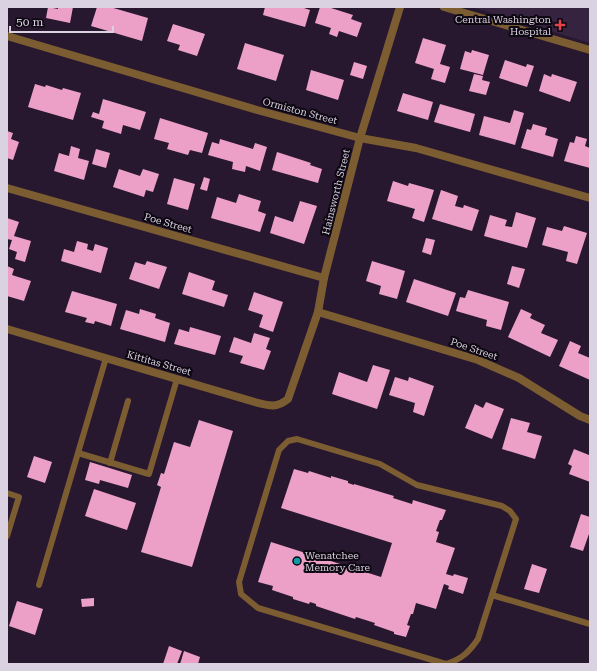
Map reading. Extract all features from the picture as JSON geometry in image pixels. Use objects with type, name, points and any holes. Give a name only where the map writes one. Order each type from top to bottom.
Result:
[{"type":"street","name":"Hainsworth Street","points":[[294,383],[318,312],[324,278],[360,138],[400,7]]},
{"type":"street","points":[[444,7],[590,50]]},
{"type":"street","name":"Ormiston Street","points":[[7,36],[258,110],[360,138],[416,148],[590,198]]},
{"type":"street","name":"Poe Street","points":[[7,188],[324,278]]},
{"type":"street","name":"Poe Street","points":[[318,312],[478,360],[519,378],[562,405],[590,420]]},
{"type":"street","name":"Kittitas Street","points":[[7,329],[270,406],[282,404],[288,399],[294,383]]},
{"type":"lane","points":[[38,585],[106,358]]},
{"type":"lane","points":[[78,453],[149,474],[177,379]]},
{"type":"lane","points":[[110,463],[128,402]]},
{"type":"lane","points":[[297,439],[380,464],[417,485],[502,506],[510,511],[516,519],[492,595],[478,639],[470,651],[457,660],[446,664],[258,608],[241,594],[239,582],[279,450],[288,442],[297,439]]},
{"type":"lane","points":[[7,493],[19,497],[7,536]]},
{"type":"lane","points":[[492,595],[590,624]]},
{"type":"shaded area","name":"Central Washington Hospital","points":[[471,7],[590,7],[590,43]]},
{"type":"building","points":[[48,7],[58,9],[58,7],[73,7],[70,23],[46,18]]},
{"type":"building","points":[[97,7],[110,7],[148,18],[142,41],[91,26]]},
{"type":"building","points":[[265,7],[301,7],[310,10],[305,27],[263,15]]},
{"type":"building","points":[[320,7],[328,7],[353,15],[351,19],[362,23],[357,37],[339,31],[337,37],[329,34],[331,28],[315,23]]},
{"type":"building","points":[[173,24],[205,34],[197,56],[178,50],[180,45],[167,41]]},
{"type":"building","points":[[423,38],[446,45],[440,64],[450,67],[445,83],[431,79],[434,69],[415,63]]},
{"type":"building","points":[[245,43],[284,55],[276,81],[237,69]]},
{"type":"building","points":[[472,50],[489,55],[483,75],[460,69],[465,51],[471,53]]},
{"type":"building","points":[[505,60],[526,67],[527,64],[534,66],[527,87],[499,78]]},
{"type":"building","points":[[354,62],[367,66],[363,79],[350,75]]},
{"type":"building","points":[[311,70],[344,80],[338,100],[306,90]]},
{"type":"building","points":[[474,74],[483,76],[482,80],[490,82],[486,95],[469,91]]},
{"type":"building","points":[[544,74],[551,77],[552,74],[577,82],[570,102],[539,91]]},
{"type":"building","points":[[35,84],[45,87],[46,85],[62,90],[63,88],[81,93],[73,120],[28,107]]},
{"type":"building","points":[[403,93],[433,102],[428,120],[397,111]]},
{"type":"building","points":[[103,99],[146,112],[140,130],[123,125],[121,134],[102,128],[104,121],[91,117],[93,112],[99,114]]},
{"type":"building","points":[[440,104],[475,114],[470,132],[434,122]]},
{"type":"building","points":[[514,110],[524,113],[515,145],[479,135],[484,116],[510,123]]},
{"type":"building","points":[[160,118],[208,133],[202,153],[190,150],[188,155],[167,149],[169,143],[154,139]]},
{"type":"building","points":[[533,124],[547,128],[545,135],[558,139],[553,157],[521,148],[527,129],[531,130]]},
{"type":"building","points":[[7,131],[13,133],[11,139],[19,142],[13,160],[7,158]]},
{"type":"building","points":[[576,136],[587,139],[585,146],[590,148],[590,168],[564,161],[570,142],[574,143]]},
{"type":"building","points":[[220,139],[253,149],[255,143],[267,147],[260,171],[246,166],[245,172],[232,169],[233,162],[208,155],[212,142],[219,144]]},
{"type":"building","points":[[71,146],[80,149],[78,158],[89,161],[84,180],[54,171],[59,153],[69,156]]},
{"type":"building","points":[[96,149],[110,153],[106,168],[92,164]]},
{"type":"building","points":[[277,152],[311,163],[310,165],[322,169],[318,183],[272,170]]},
{"type":"building","points":[[119,169],[140,176],[143,169],[159,174],[153,192],[146,190],[144,197],[113,187]]},
{"type":"building","points":[[204,177],[210,179],[207,191],[200,189]]},
{"type":"building","points":[[174,178],[195,184],[188,210],[167,204]]},
{"type":"building","points":[[393,181],[408,186],[409,183],[434,190],[424,222],[412,218],[415,209],[387,201]]},
{"type":"building","points":[[441,190],[458,196],[455,206],[463,208],[464,205],[479,210],[472,231],[432,219]]},
{"type":"building","points":[[239,194],[261,201],[258,211],[266,214],[260,232],[211,218],[217,197],[236,203]]},
{"type":"building","points":[[300,201],[317,206],[304,244],[270,233],[275,216],[293,222]]},
{"type":"building","points":[[516,212],[536,218],[527,248],[484,236],[490,215],[507,220],[505,226],[512,227]]},
{"type":"building","points":[[7,218],[19,222],[14,236],[31,241],[25,262],[15,259],[17,252],[9,249],[12,240],[7,239]]},
{"type":"building","points":[[564,226],[587,233],[577,264],[566,261],[568,252],[542,245],[547,227],[562,231]]},
{"type":"building","points":[[426,238],[435,240],[431,255],[422,252]]},
{"type":"building","points":[[77,241],[88,244],[87,249],[93,251],[95,244],[108,248],[101,273],[61,261],[64,249],[74,252]]},
{"type":"building","points":[[147,261],[167,267],[159,289],[129,279],[135,262],[145,265]]},
{"type":"building","points":[[372,261],[405,271],[397,299],[379,294],[381,286],[366,281]]},
{"type":"building","points":[[7,266],[14,269],[12,275],[31,281],[24,301],[7,296]]},
{"type":"building","points":[[512,266],[525,269],[519,288],[507,284]]},
{"type":"building","points":[[189,272],[215,281],[212,290],[228,295],[224,307],[182,294]]},
{"type":"building","points":[[414,279],[456,293],[448,316],[406,302]]},
{"type":"building","points":[[468,290],[509,302],[501,330],[486,326],[487,320],[456,311],[460,297],[465,298]]},
{"type":"building","points":[[72,291],[117,304],[111,326],[95,321],[94,324],[85,322],[87,318],[65,312]]},
{"type":"building","points":[[254,292],[283,302],[273,332],[259,327],[263,315],[248,310]]},
{"type":"building","points":[[140,309],[156,314],[155,318],[170,323],[165,342],[120,329],[126,310],[139,314]]},
{"type":"building","points":[[521,309],[532,314],[530,318],[545,325],[541,333],[558,340],[550,357],[508,337]]},
{"type":"building","points":[[190,327],[221,336],[215,355],[174,344],[179,329],[189,332]]},
{"type":"building","points":[[254,333],[270,338],[266,349],[271,351],[264,370],[240,363],[243,356],[229,352],[234,337],[251,343]]},
{"type":"building","points":[[570,341],[581,346],[578,353],[590,358],[590,380],[559,366]]},
{"type":"building","points":[[373,365],[390,370],[377,409],[332,394],[339,372],[367,382]]},
{"type":"building","points":[[395,377],[408,381],[409,377],[434,386],[424,416],[413,412],[415,403],[389,395]]},
{"type":"building","points":[[486,402],[504,409],[492,439],[465,428],[475,404],[483,408]]},
{"type":"building","points":[[511,418],[530,423],[527,432],[542,436],[535,459],[502,449]]},
{"type":"building","points":[[199,420],[233,431],[192,567],[141,552],[161,487],[157,485],[161,473],[164,474],[174,442],[190,447]]},
{"type":"building","points":[[574,449],[589,455],[590,482],[569,474],[572,466],[568,464]]},
{"type":"building","points":[[34,456],[52,462],[45,483],[27,477]]},
{"type":"building","points":[[90,462],[132,475],[128,488],[100,480],[99,484],[85,480]]},
{"type":"building","name":"Wenatchee Memory Care","points":[[294,469],[308,473],[309,471],[331,478],[331,476],[348,481],[348,483],[394,496],[393,498],[412,504],[413,500],[446,510],[436,531],[439,532],[436,542],[455,548],[446,574],[453,576],[454,574],[468,578],[463,594],[448,589],[449,586],[444,584],[436,609],[416,603],[413,614],[411,614],[407,625],[410,626],[406,637],[394,634],[394,632],[374,625],[375,623],[356,617],[355,619],[316,606],[316,604],[310,602],[309,604],[293,599],[293,597],[272,590],[273,586],[258,582],[271,542],[381,577],[392,543],[281,508]]},
{"type":"building","points":[[94,489],[136,503],[127,530],[85,516]]},
{"type":"building","points":[[581,514],[590,517],[590,531],[583,551],[570,547]]},
{"type":"building","points":[[532,564],[547,569],[539,593],[524,589]]},
{"type":"building","points":[[94,598],[94,606],[82,607],[81,599]]},
{"type":"building","points":[[17,601],[43,609],[35,635],[9,626]]},
{"type":"building","points":[[169,646],[182,651],[177,664],[163,664]]},
{"type":"building","points":[[184,651],[200,657],[198,664],[180,664]]},
{"type":"place","name":"Central Washington Hospital","points":[[560,25]]},
{"type":"place","name":"Wenatchee Memory Care","points":[[297,561]]}]
